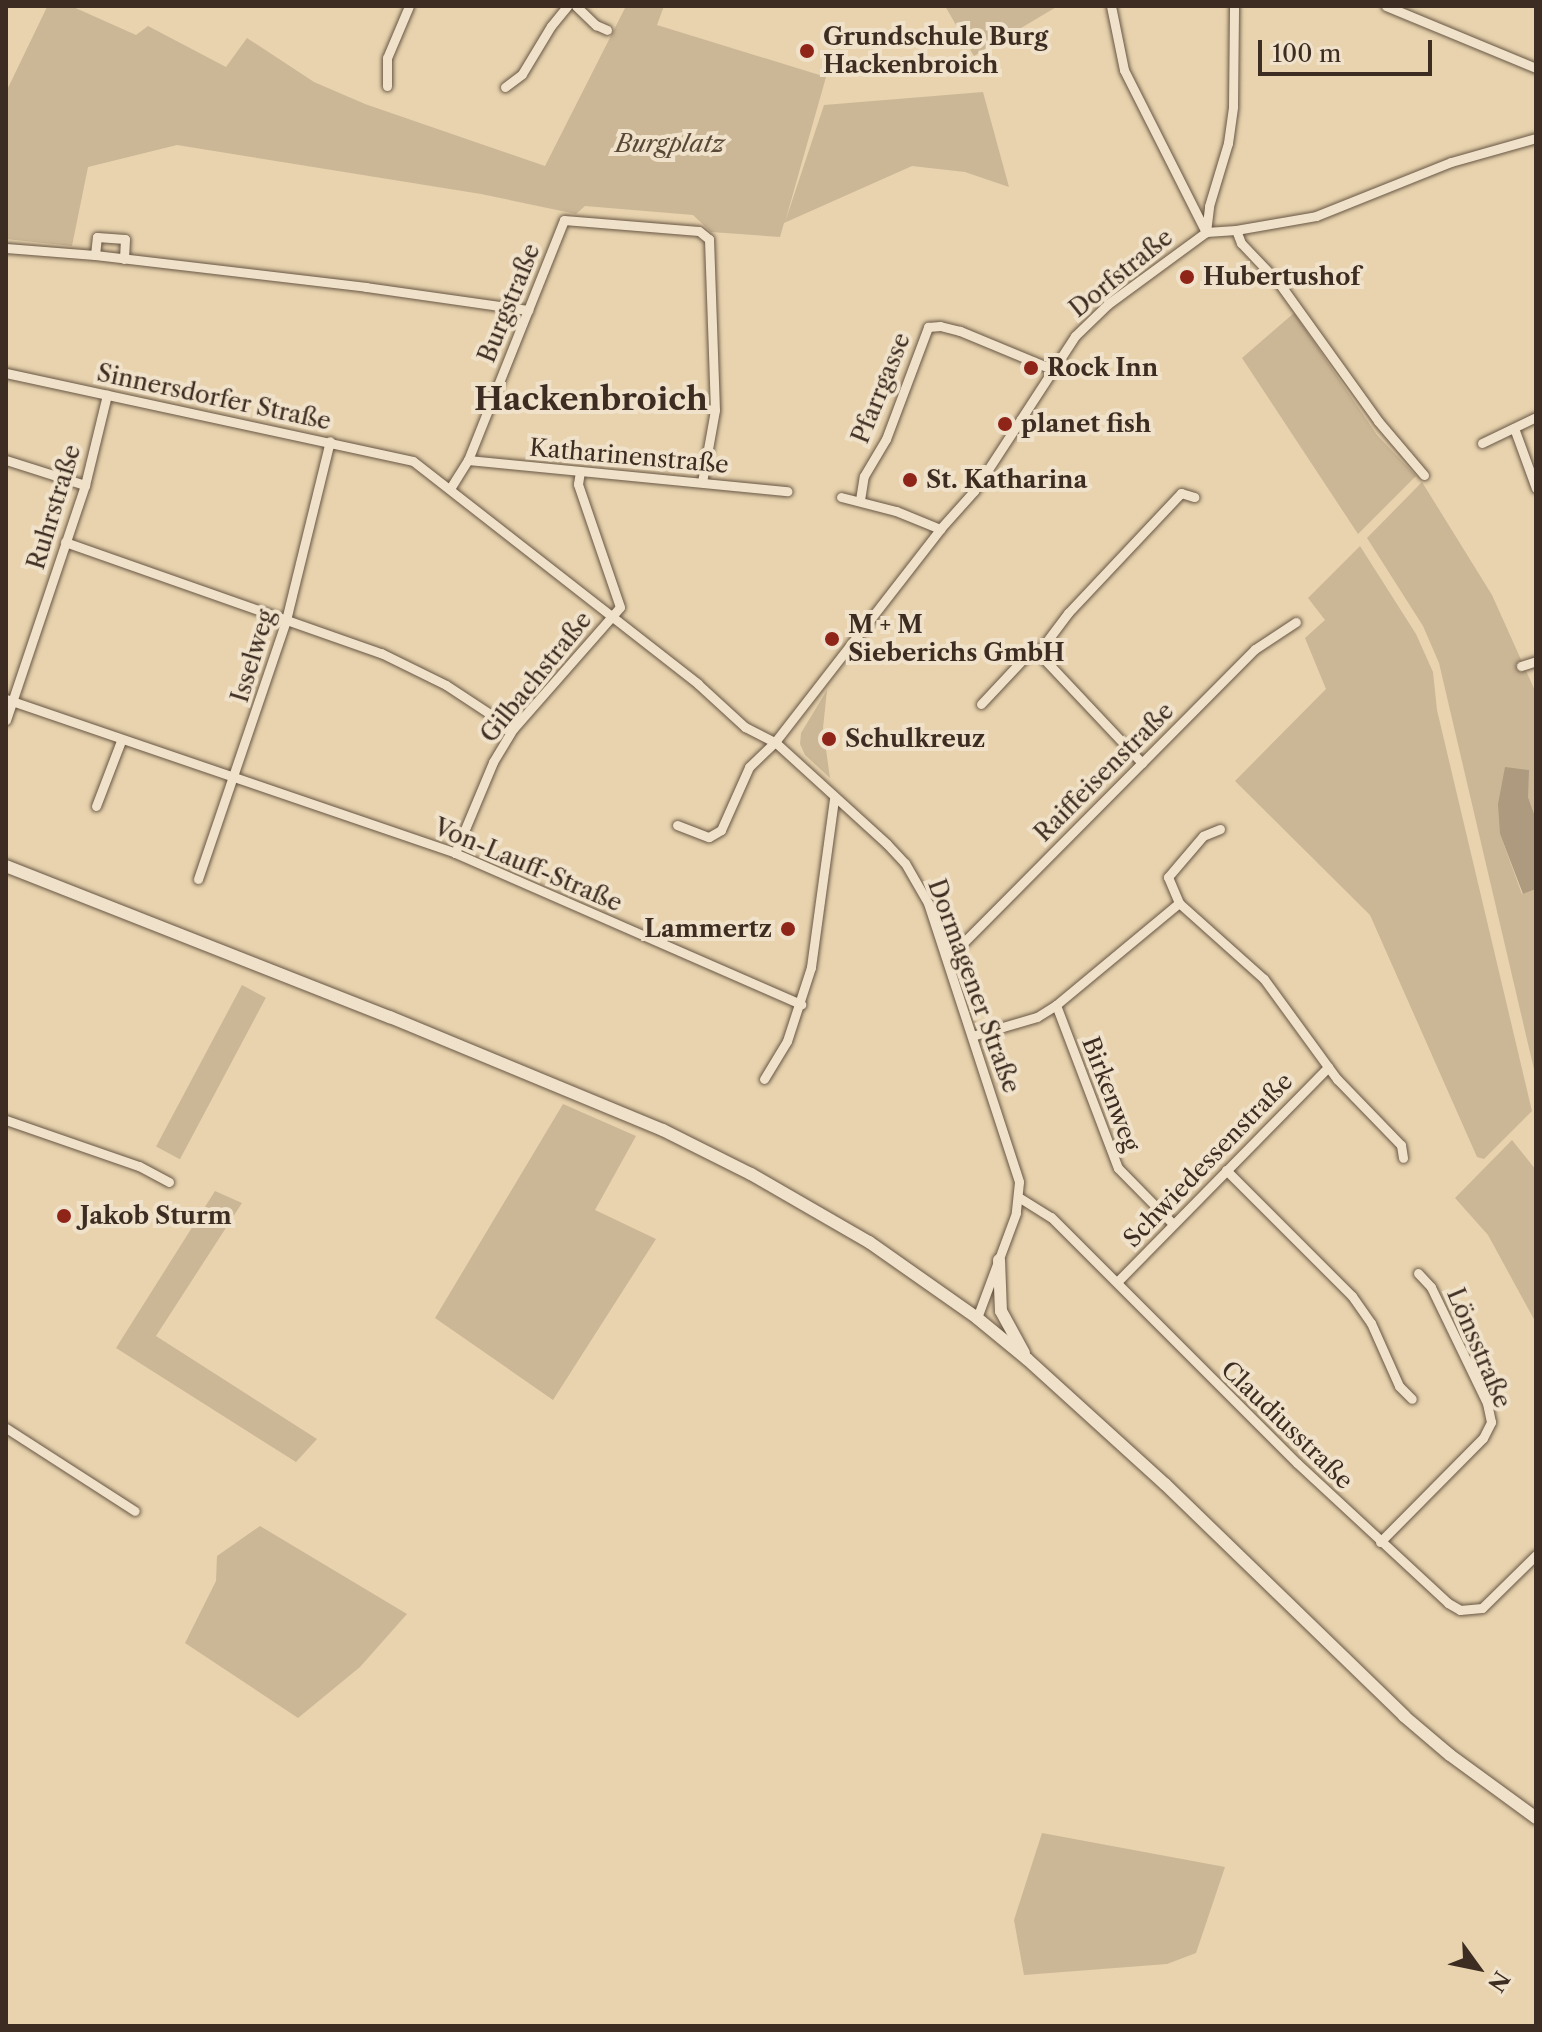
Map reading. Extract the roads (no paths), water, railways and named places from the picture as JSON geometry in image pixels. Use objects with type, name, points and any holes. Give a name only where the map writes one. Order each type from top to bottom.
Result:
[{"type":"main road","points":[[6,866],[390,1017],[663,1130],[812,1208],[880,1250],[977,1318],[1027,1359],[1156,1475],[1404,1716],[1450,1755],[1536,1818]]},
{"type":"main road","points":[[999,1260],[1001,1311],[1027,1359]]},
{"type":"street","points":[[387,86],[387,58],[409,6]]},
{"type":"street","points":[[505,87],[522,74],[567,6]]},
{"type":"street","points":[[576,6],[607,30]]},
{"type":"street","points":[[1111,6],[1124,70],[1206,232]]},
{"type":"street","points":[[1206,232],[1209,206],[1228,143],[1233,106],[1234,6]]},
{"type":"street","points":[[1386,6],[1536,68]]},
{"type":"street","name":"Dorfstraße","points":[[677,825],[709,837],[717,834],[749,767],[775,742],[1003,452],[1075,336],[1108,304],[1206,232],[1316,216],[1451,162],[1536,138]]},
{"type":"street","name":"Burgstraße","points":[[451,487],[468,460],[564,220],[699,231],[709,239],[715,410],[702,482]]},
{"type":"street","points":[[1236,230],[1241,243],[1279,283],[1378,421],[1424,475]]},
{"type":"street","points":[[95,255],[97,237],[125,239],[124,259]]},
{"type":"street","points":[[6,248],[95,255],[528,310]]},
{"type":"street","name":"Pfarrgasse","points":[[860,500],[864,476],[886,439],[928,327],[940,326],[981,338],[1054,370]]},
{"type":"street","name":"Sinnersdorfer Straße","points":[[6,373],[413,461]]},
{"type":"street","name":"Ruhrstraße","points":[[6,720],[9,700],[85,485],[107,395]]},
{"type":"street","points":[[1482,443],[1536,417]]},
{"type":"street","points":[[1514,428],[1536,488]]},
{"type":"street","name":"Isselweg","points":[[198,879],[286,620],[330,441]]},
{"type":"street","points":[[6,460],[85,485]]},
{"type":"street","name":"Katharinenstraße","points":[[468,460],[787,491]]},
{"type":"street","name":"Dormagener Straße","points":[[413,461],[451,487],[612,615],[745,727],[775,742],[905,863],[928,903],[1016,1169],[1020,1198],[977,1318]]},
{"type":"street","points":[[580,471],[578,484],[620,607],[612,615]]},
{"type":"street","points":[[981,704],[1028,654],[1041,649],[1068,613],[1181,493],[1194,497]]},
{"type":"street","points":[[841,497],[860,500],[940,529]]},
{"type":"street","points":[[65,542],[394,660],[446,685],[513,729]]},
{"type":"street","name":"Gilbachstraße","points":[[455,853],[493,762],[513,729],[612,615]]},
{"type":"street","name":"Raiffeisenstraße","points":[[945,954],[964,942],[1255,649],[1296,622]]},
{"type":"street","points":[[1041,649],[1043,658],[1142,763]]},
{"type":"street","points":[[1521,666],[1536,661]]},
{"type":"street","name":"Von-Lauff-Straße","points":[[9,700],[121,741],[455,853],[801,1004]]},
{"type":"street","points":[[96,806],[121,741]]},
{"type":"street","points":[[764,1079],[787,1041],[801,1004],[813,953],[834,798]]},
{"type":"street","points":[[1220,829],[1203,836],[1168,877],[1179,903],[1264,979],[1328,1067],[1401,1145],[1403,1158]]},
{"type":"street","points":[[972,1036],[1037,1017],[1056,1005],[1179,903]]},
{"type":"street","name":"Birkenweg","points":[[1056,1005],[1118,1168],[1173,1224]]},
{"type":"street","name":"Schwiedessenstraße","points":[[1118,1281],[1328,1067]]},
{"type":"street","points":[[6,1120],[139,1166],[169,1182]]},
{"type":"street","points":[[1226,1170],[1352,1296],[1371,1323],[1399,1386],[1412,1399]]},
{"type":"street","name":"Claudiusstraße","points":[[1020,1198],[1040,1207],[1380,1542],[1448,1603],[1470,1612],[1482,1608],[1536,1555]]},
{"type":"street","name":"Lönsstraße","points":[[1380,1542],[1483,1438],[1491,1422],[1487,1403],[1431,1287],[1418,1273]]},
{"type":"street","points":[[6,1428],[135,1511]]},
{"type":"place","name":"Grundschule Burg Hackenbroich","points":[[807,51]]},
{"type":"place","name":"Hubertushof","points":[[1187,277]]},
{"type":"place","name":"Rock Inn","points":[[1031,368]]},
{"type":"place","name":"planet fish","points":[[1005,424]]},
{"type":"place","name":"St. Katharina","points":[[910,480]]},
{"type":"place","name":"M + M Sieberichs GmbH","points":[[832,639]]},
{"type":"place","name":"Schulkreuz","points":[[829,739]]},
{"type":"place","name":"Lammertz","points":[[788,929]]},
{"type":"place","name":"Jakob Sturm","points":[[64,1216]]},
{"type":"district","name":"Hackenbroich","points":[[591,399]]},
{"type":"park label","name":"Burgplatz","points":[[670,144]]}]
